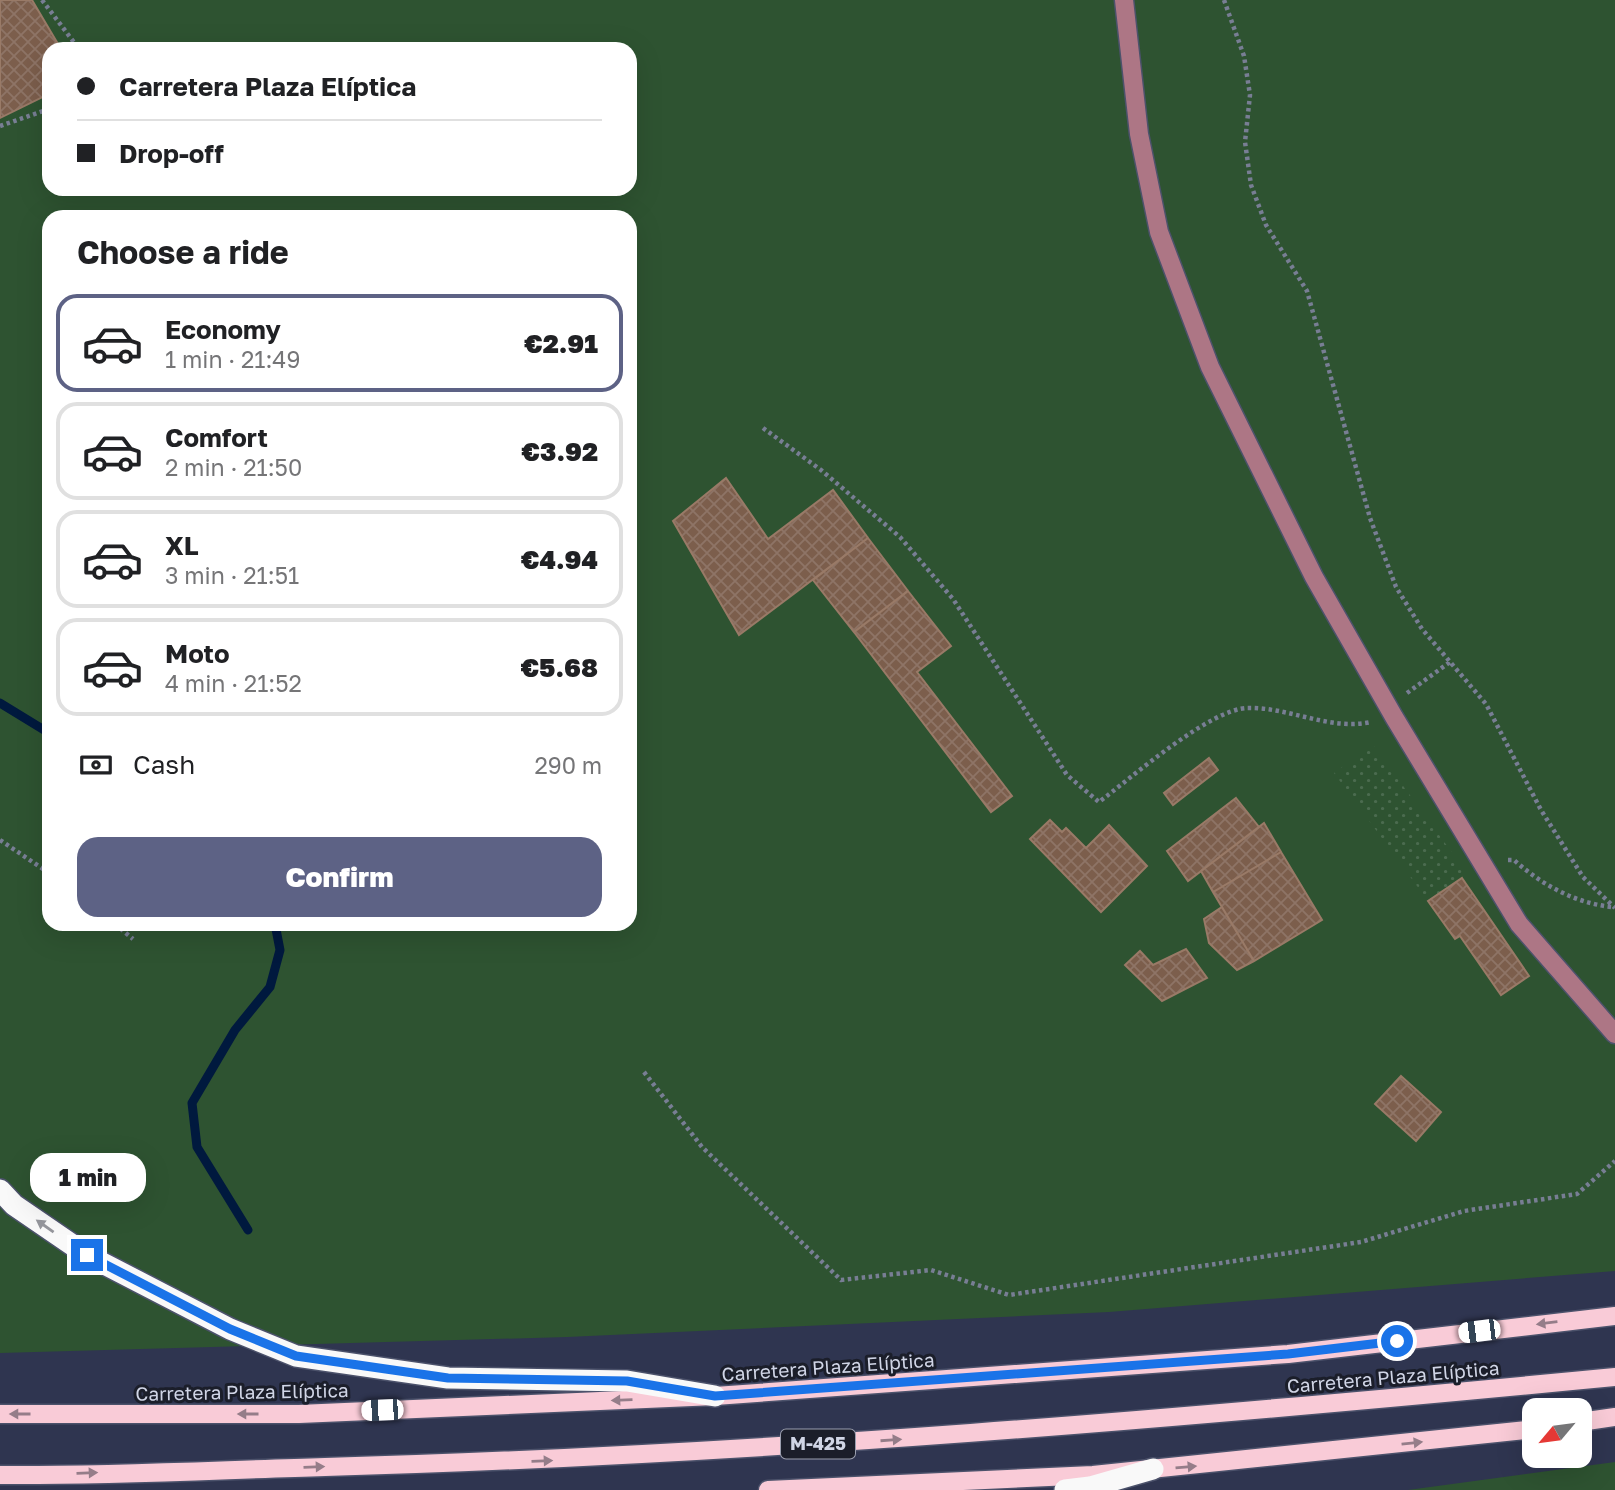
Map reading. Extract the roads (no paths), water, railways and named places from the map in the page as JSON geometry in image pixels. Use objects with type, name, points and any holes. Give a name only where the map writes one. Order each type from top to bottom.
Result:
[{"type":"highway","points":[[0,1190],[14,1205],[87,1255],[230,1329],[296,1356],[448,1378],[627,1381],[715,1396]]},
{"type":"highway","points":[[1065,1490],[1090,1487],[1153,1469]]},
{"type":"main road","name":"Carretera Plaza Elíptica","points":[[0,1414],[299,1414],[715,1396],[1288,1354],[1615,1316]]},
{"type":"main road","name":"Carretera Plaza Elíptica","points":[[0,1475],[563,1460],[923,1438],[1232,1413],[1615,1377]]},
{"type":"main road","points":[[1592,1421],[1615,1418]]},
{"type":"main road","points":[[768,1490],[1153,1469],[1522,1430]]},
{"type":"lane","points":[[1124,0],[1139,134],[1159,232],[1209,367],[1314,577],[1483,865],[1519,924],[1615,1034]]},
{"type":"waterway","points":[[0,703],[42,729]]},
{"type":"waterway","points":[[248,1230],[197,1147],[192,1103],[235,1030],[270,987],[280,950],[276,931]]}]
